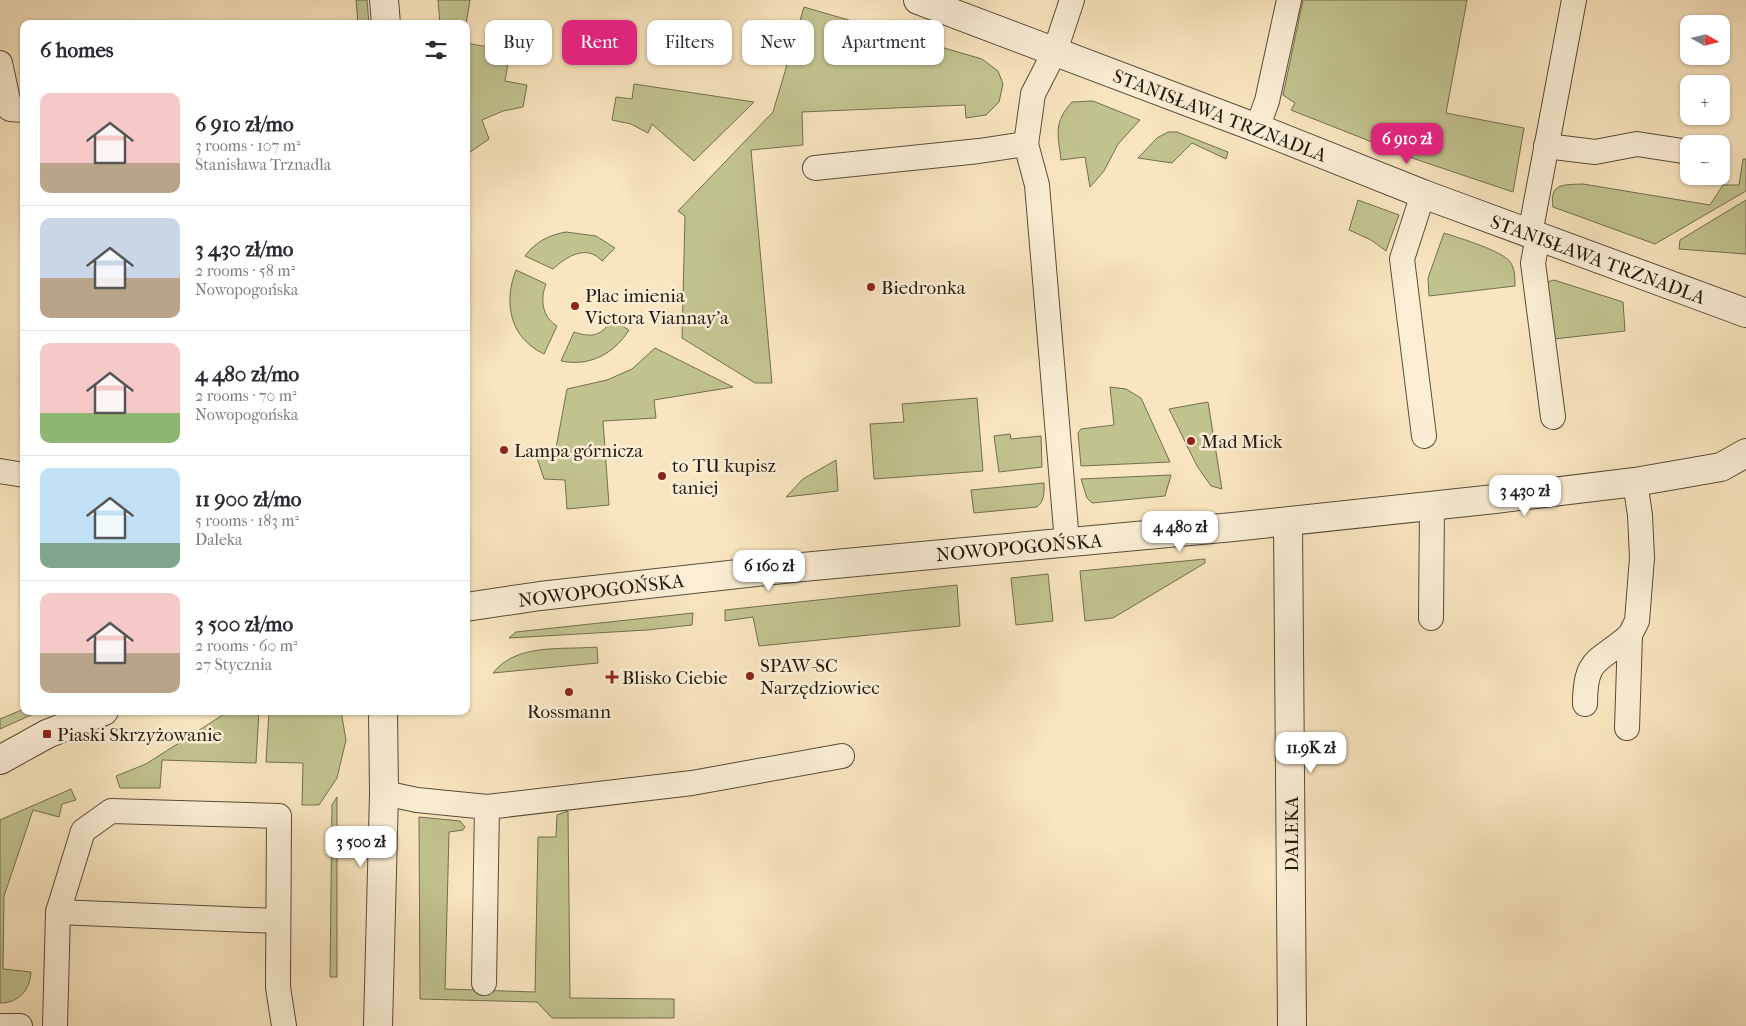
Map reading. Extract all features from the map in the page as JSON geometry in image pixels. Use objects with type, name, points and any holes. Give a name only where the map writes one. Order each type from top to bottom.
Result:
[{"type":"street","points":[[384,0],[386,20]]},
{"type":"street","name":"STANISŁAWA TRZNADLA","points":[[918,0],[1258,128],[1423,194],[1746,313]]},
{"type":"street","name":"NOWOPOGOŃSKA","points":[[470,606],[540,596],[681,580],[1288,522],[1635,482],[1721,467],[1746,453]]},
{"type":"street","name":"DALEKA","points":[[1288,522],[1292,1026]]},
{"type":"street","points":[[0,760],[47,734],[92,715]]},
{"type":"street","points":[[378,1026],[384,793],[383,715]]},
{"type":"lane","points":[[1067,542],[1037,185],[1026,144],[1033,94],[1054,51],[1072,0]]},
{"type":"lane","points":[[1258,128],[1268,102],[1289,0]]},
{"type":"lane","points":[[1554,417],[1533,263],[1534,235],[1546,146],[1574,0]]},
{"type":"lane","points":[[0,63],[10,109],[20,110]]},
{"type":"lane","points":[[815,168],[979,151],[1026,144]]},
{"type":"lane","points":[[1546,146],[1596,152],[1637,144],[1680,151]]},
{"type":"lane","points":[[1423,194],[1402,259],[1424,436]]},
{"type":"lane","points":[[0,471],[20,475]]},
{"type":"lane","points":[[1627,728],[1630,635],[1637,621],[1642,558],[1640,515],[1635,482]]},
{"type":"lane","points":[[1431,618],[1432,506]]},
{"type":"lane","points":[[1585,704],[1585,683],[1592,665],[1630,635]]},
{"type":"lane","points":[[384,793],[417,800],[487,807],[692,782],[842,756]]},
{"type":"lane","points":[[484,982],[487,807]]},
{"type":"lane","points":[[56,1026],[58,912],[83,831],[111,811],[279,816],[276,920],[278,987],[284,1026]]},
{"type":"lane","points":[[58,912],[276,920]]},
{"type":"lane","points":[[0,1026],[20,1026]]},
{"type":"green space","points":[[356,0],[367,0],[369,20],[358,20]]},
{"type":"green space","points":[[438,0],[470,0],[467,20],[440,20]]},
{"type":"green space","points":[[1303,0],[1467,0],[1446,113],[1524,128],[1513,192],[1415,159],[1291,110],[1295,103],[1283,95]]},
{"type":"green space","points":[[804,7],[848,20],[824,20],[824,65],[944,65],[944,48],[982,59],[998,71],[1003,84],[999,102],[986,115],[966,118],[965,105],[802,112],[803,145],[751,150],[772,383],[755,383],[682,338],[685,216],[678,211],[773,112],[787,65],[814,65],[814,20],[800,20]]},
{"type":"green space","points":[[470,44],[485,46],[485,65],[508,65],[505,81],[527,85],[523,107],[503,111],[482,120],[489,139],[470,152]]},
{"type":"green space","points":[[634,84],[754,102],[694,161],[652,124],[648,133],[631,124],[612,120],[616,97],[632,99]]},
{"type":"green space","points":[[1093,101],[1140,120],[1118,144],[1104,171],[1090,187],[1085,157],[1061,160],[1058,129],[1062,116],[1072,102]]},
{"type":"green space","points":[[1168,132],[1177,132],[1228,152],[1226,159],[1192,143],[1172,163],[1138,158],[1157,138]]},
{"type":"green space","points":[[1743,159],[1746,159],[1746,191],[1655,244],[1553,207],[1552,199],[1553,193],[1560,187],[1583,184],[1710,205],[1723,185],[1739,185]]},
{"type":"green space","points":[[1358,200],[1399,215],[1386,251],[1371,240],[1349,230]]},
{"type":"green space","points":[[1746,200],[1746,254],[1679,249],[1680,240]]},
{"type":"green space","points":[[566,232],[596,236],[615,248],[602,261],[590,253],[577,254],[564,260],[553,269],[525,256],[543,240]]},
{"type":"green space","points":[[1444,233],[1480,245],[1507,258],[1513,268],[1515,286],[1429,296],[1428,278]]},
{"type":"green space","points":[[516,270],[546,284],[543,296],[545,313],[557,326],[544,354],[523,339],[512,318],[510,295]]},
{"type":"green space","points":[[1554,280],[1623,302],[1625,331],[1554,339],[1547,282]]},
{"type":"green space","points":[[612,320],[629,330],[616,346],[600,357],[591,360],[581,362],[561,361],[574,332],[586,335],[596,334],[604,329]]},
{"type":"green space","points":[[655,348],[733,387],[654,400],[656,418],[603,421],[609,505],[567,509],[565,480],[544,479],[537,458],[554,459],[567,389],[607,380],[632,369]]},
{"type":"green space","points":[[1110,387],[1126,389],[1141,398],[1170,462],[1081,466],[1078,433],[1081,429],[1114,425]]},
{"type":"green space","points":[[977,398],[983,471],[874,479],[870,424],[904,422],[902,404]]},
{"type":"green space","points":[[1208,402],[1222,489],[1211,486],[1197,466],[1169,409]]},
{"type":"green space","points":[[1010,434],[1011,439],[1041,436],[1042,467],[999,472],[994,436]]},
{"type":"green space","points":[[836,460],[838,491],[786,497],[803,479]]},
{"type":"green space","points":[[1171,475],[1165,496],[1092,503],[1087,498],[1081,479]]},
{"type":"green space","points":[[1044,483],[1043,499],[1037,507],[974,513],[971,490]]},
{"type":"green space","points":[[1205,559],[1205,563],[1113,618],[1085,621],[1080,571]]},
{"type":"green space","points":[[1048,574],[1053,621],[1016,625],[1011,578]]},
{"type":"green space","points":[[957,585],[960,626],[759,646],[753,617],[725,621],[725,610]]},
{"type":"green space","points":[[693,613],[692,625],[647,630],[509,638],[516,632]]},
{"type":"green space","points":[[597,647],[598,663],[493,673],[503,663],[527,652]]},
{"type":"green space","points":[[20,711],[20,715],[31,715],[0,729],[0,719]]},
{"type":"green space","points":[[223,715],[259,715],[256,763],[162,760],[160,788],[120,788],[116,776],[146,764]]},
{"type":"green space","points":[[269,715],[342,715],[346,740],[337,778],[319,805],[302,805],[303,763],[266,762]]},
{"type":"green space","points":[[71,789],[76,800],[62,804],[59,817],[33,810],[4,896],[3,969],[31,972],[26,990],[18,998],[13,1001],[0,1003],[0,820]]},
{"type":"green space","points":[[337,797],[337,977],[330,977],[332,805]]},
{"type":"green space","points":[[568,811],[570,998],[674,999],[674,1018],[552,1018],[537,1002],[420,999],[419,817],[460,821],[465,827],[463,830],[449,832],[445,989],[535,992],[538,837],[556,837],[557,815]]},
{"type":"place","name":"Biedronka","points":[[871,287]]},
{"type":"place","name":"Plac imienia Victora Viannay'a","points":[[575,306]]},
{"type":"place","name":"Mad Mick","points":[[1191,441]]},
{"type":"place","name":"Lampa górnicza","points":[[504,450]]},
{"type":"place","name":"to TU kupisz taniej","points":[[662,476]]},
{"type":"place","name":"SPAW-SC Narzędziowiec","points":[[750,676]]},
{"type":"place","name":"Blisko Ciebie","points":[[612,677]]},
{"type":"place","name":"Rossmann","points":[[569,692]]},
{"type":"place","name":"Piaski Skrzyżowanie","points":[[47,734]]}]
